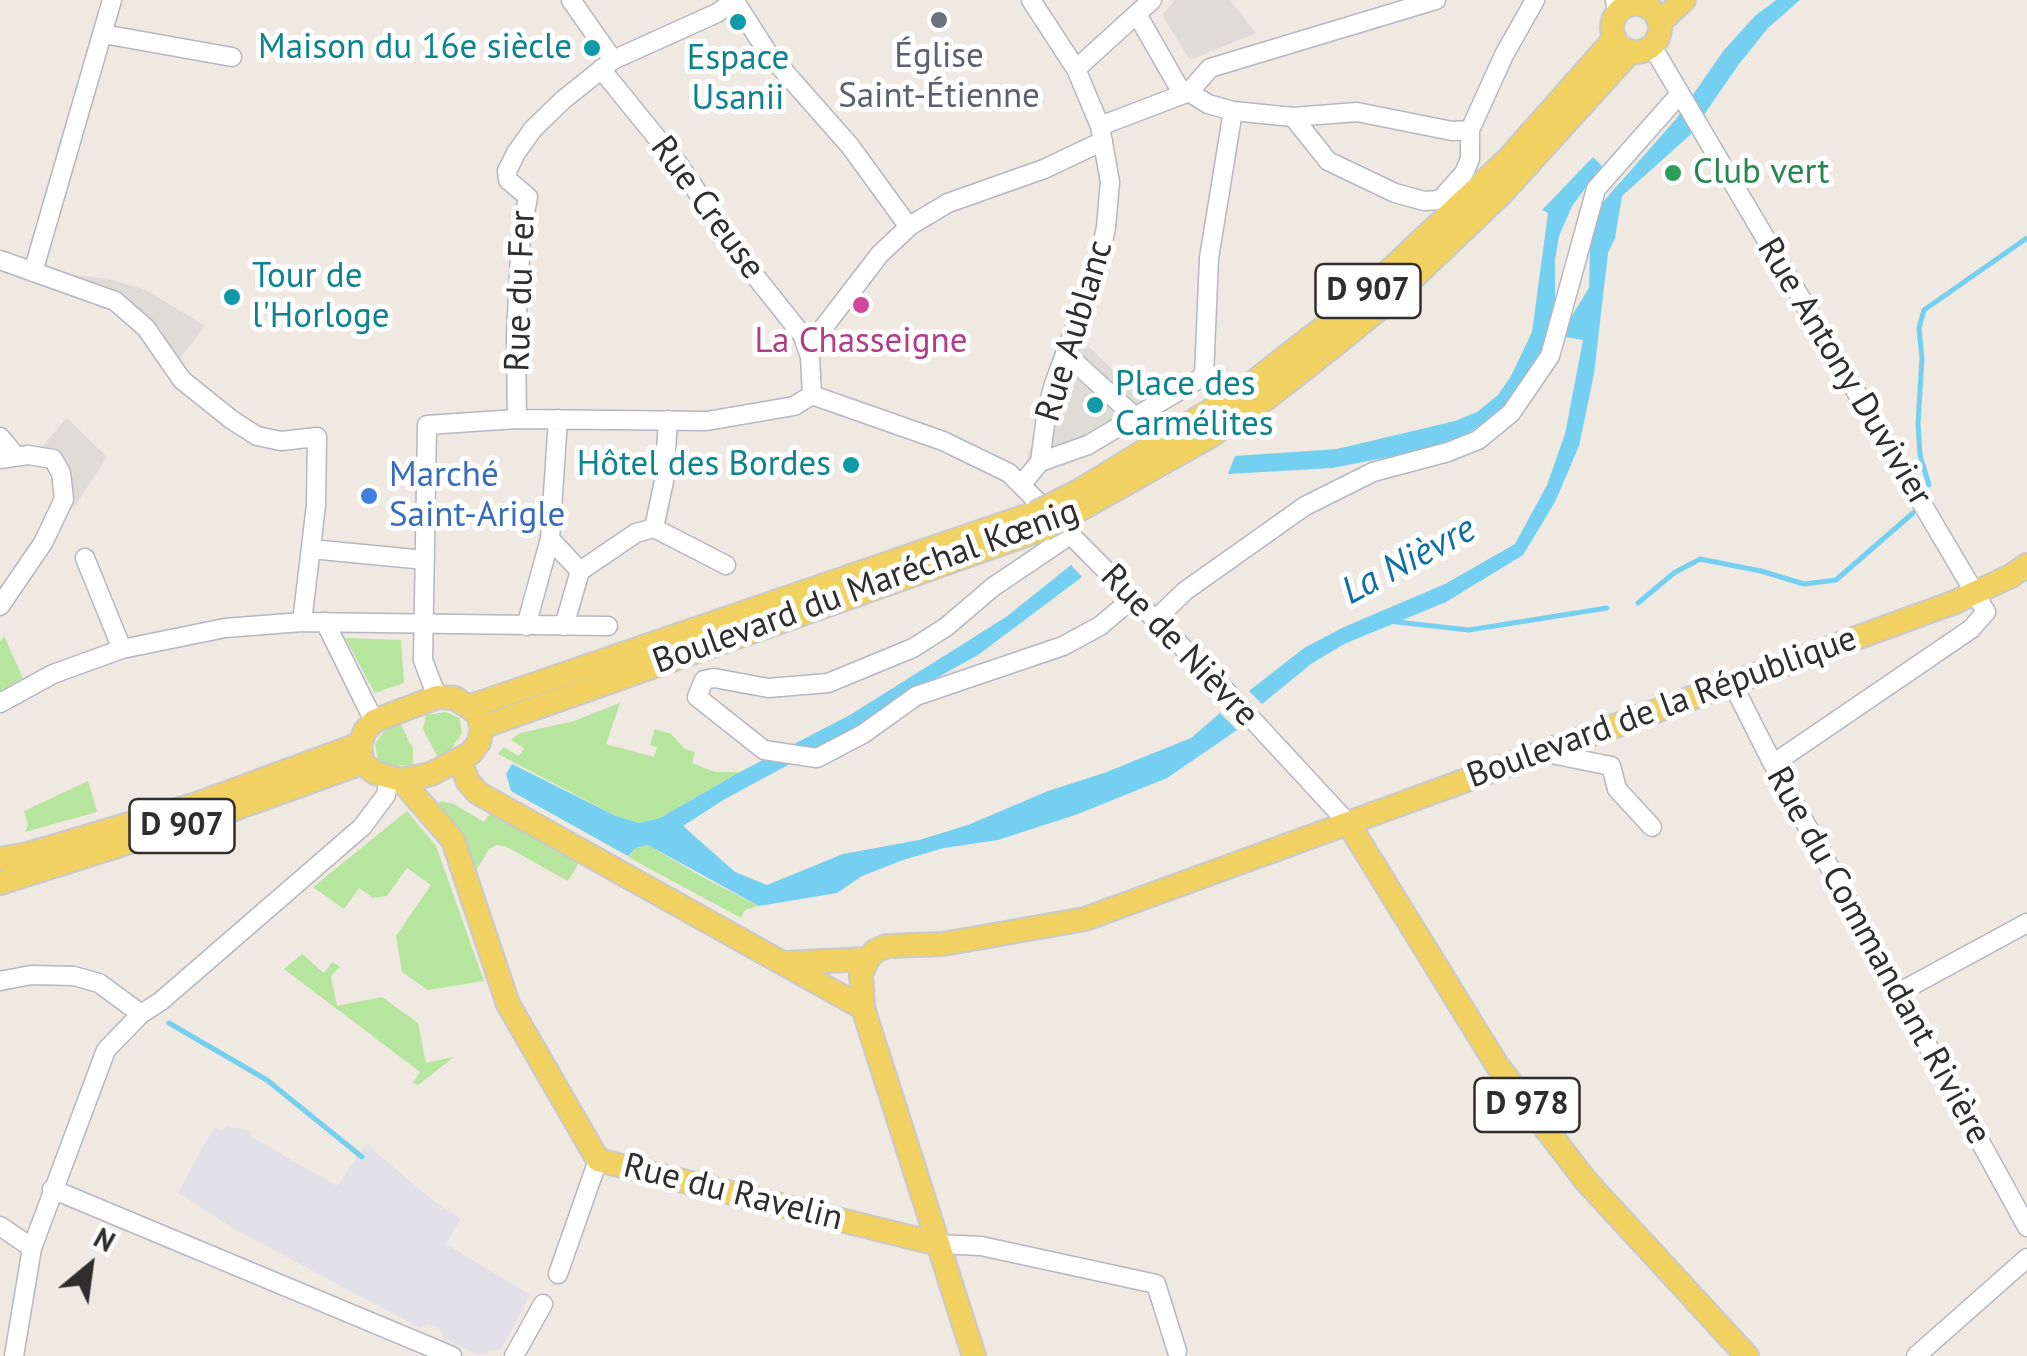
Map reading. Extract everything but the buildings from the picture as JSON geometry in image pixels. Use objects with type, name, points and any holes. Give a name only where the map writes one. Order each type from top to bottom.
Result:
[{"type":"main road","points":[[1638,7],[1658,36],[1632,46],[1612,26],[1638,7],[1684,0]]},
{"type":"main road","name":"Boulevard du Maréchal Kœnig","points":[[482,727],[1039,521],[1084,498],[1242,391],[1355,303],[1632,46]]},
{"type":"main road","name":"Boulevard du Maréchal Kœnig","points":[[470,706],[1039,521]]},
{"type":"main road","name":"Boulevard de la République","points":[[784,963],[868,959],[887,946],[942,944],[1085,919],[1977,594],[2027,565]]},
{"type":"main road","points":[[436,696],[455,698],[470,706],[482,727],[479,742],[460,761],[431,774],[395,780],[361,754],[364,732],[374,721],[436,696]]},
{"type":"main road","name":"D 907","points":[[0,859],[28,854],[361,754]]},
{"type":"main road","name":"D 907","points":[[0,882],[237,808],[361,754]]},
{"type":"main road","points":[[460,761],[468,782],[478,793],[863,1008]]},
{"type":"main road","name":"Rue du Ravelin","points":[[395,780],[453,840],[508,1004],[598,1160],[938,1244]]},
{"type":"main road","name":"D 978","points":[[1348,824],[1497,1065],[1586,1181],[1746,1356]]},
{"type":"main road","points":[[868,959],[860,974],[863,1008],[924,1204],[976,1350]]},
{"type":"main road","points":[[889,1231],[924,1204]]},
{"type":"street","points":[[32,272],[112,0]]},
{"type":"street","name":"Rue Creuse","points":[[571,0],[607,64],[748,267],[803,336],[807,349]]},
{"type":"street","points":[[607,64],[717,12],[734,0],[768,53],[850,146],[908,227]]},
{"type":"street","name":"Rue Aublanc","points":[[1031,0],[1076,69],[1102,133],[1110,182],[1099,262],[1047,408],[1040,462]]},
{"type":"street","points":[[1076,69],[1152,0]]},
{"type":"street","points":[[436,696],[423,660],[426,425],[517,419],[707,421],[801,404],[812,395],[807,349],[880,254],[908,227],[948,203],[1044,169],[1102,133],[1186,93],[1210,68],[1436,0]]},
{"type":"street","points":[[1294,117],[1328,160],[1395,193],[1440,200],[1464,172],[1470,159],[1470,130],[1534,0]]},
{"type":"street","points":[[1138,16],[1186,93],[1208,104],[1233,112],[1294,117],[1358,112],[1452,131],[1470,130]]},
{"type":"street","points":[[103,34],[232,58]]},
{"type":"street","name":"Rue Antony Duvivier","points":[[1632,46],[1679,94],[1977,594]]},
{"type":"street","name":"Rue du Fer","points":[[517,419],[521,235],[528,197],[508,180],[507,171],[533,128],[607,64]]},
{"type":"street","points":[[1155,620],[1195,583],[1320,498],[1373,472],[1478,440],[1511,413],[1550,356],[1596,188],[1679,94]]},
{"type":"street","points":[[1021,485],[1040,462],[1088,444],[1204,376],[1209,258],[1233,112]]},
{"type":"street","points":[[0,260],[115,302],[146,328],[182,380],[257,436],[281,442],[317,437],[317,488],[302,622]]},
{"type":"street","points":[[1065,354],[1134,416]]},
{"type":"street","name":"Rue de Nièvre","points":[[812,395],[961,449],[1009,473],[1227,692],[1348,824]]},
{"type":"street","points":[[526,626],[550,539],[558,420]]},
{"type":"street","points":[[654,528],[664,481],[668,420]]},
{"type":"street","points":[[0,437],[7,457],[53,458],[61,473],[64,506],[1,602]]},
{"type":"street","points":[[564,626],[580,571],[636,534],[654,528],[726,565]]},
{"type":"street","points":[[1070,535],[993,587],[914,648],[828,682],[768,688],[714,678],[704,680],[697,697],[764,750],[816,758],[863,734],[916,696],[1064,646],[1100,626],[1133,598]]},
{"type":"street","points":[[550,539],[580,571]]},
{"type":"street","points":[[311,549],[425,560]]},
{"type":"street","points":[[85,558],[122,650]]},
{"type":"street","name":"Boulevard de la République","points":[[1773,764],[1981,621],[1986,612],[1977,594]]},
{"type":"street","points":[[0,703],[54,674],[122,650],[226,628],[302,622],[608,626]]},
{"type":"street","points":[[324,622],[374,721]]},
{"type":"street","name":"Rue du Commandant Rivière","points":[[1732,682],[2027,1227]]},
{"type":"street","points":[[1542,752],[1612,766],[1617,789],[1652,827]]},
{"type":"street","points":[[14,1356],[32,1248],[106,1050],[141,1014],[362,826],[395,780]]},
{"type":"street","points":[[1898,993],[2027,923]]},
{"type":"street","points":[[0,981],[31,975],[74,976],[99,983],[141,1014]]},
{"type":"street","points":[[558,1274],[598,1160]]},
{"type":"street","points":[[52,1189],[452,1356]]},
{"type":"street","points":[[0,1226],[32,1248]]},
{"type":"street","points":[[938,1244],[981,1246],[1156,1284],[1177,1351]]},
{"type":"street","points":[[1916,1356],[2027,1258]]},
{"type":"street","points":[[514,1356],[544,1304]]},
{"type":"shaded area","points":[[1175,0],[1230,0],[1256,33],[1190,60],[1162,15]]},
{"type":"shaded area","points":[[74,275],[109,279],[146,290],[205,326],[177,362],[151,319],[118,295],[75,280]]},
{"type":"shaded area","name":"Place des Carmélites","points":[[1064,329],[1081,339],[1157,413],[1041,472],[1027,460]]},
{"type":"shaded area","points":[[67,418],[107,457],[73,509],[67,481],[39,450]]},
{"type":"shaded area","points":[[226,1126],[251,1131],[250,1136],[337,1186],[366,1144],[461,1219],[446,1244],[530,1295],[502,1348],[478,1355],[443,1338],[442,1331],[435,1327],[428,1324],[420,1328],[238,1231],[178,1193],[215,1128],[222,1131]]},
{"type":"green space","points":[[4,636],[23,678],[0,691],[0,642]]},
{"type":"green space","points":[[345,638],[401,640],[404,683],[375,693]]},
{"type":"green space","points":[[620,703],[606,744],[654,757],[657,747],[650,745],[655,729],[671,734],[685,749],[695,752],[692,763],[715,772],[740,772],[660,818],[639,823],[616,816],[498,754],[503,747],[519,756],[524,748],[511,740],[520,733],[574,721]]},
{"type":"green space","points":[[446,712],[459,718],[462,733],[452,748],[438,758],[423,729],[426,715]]},
{"type":"green space","points":[[399,721],[413,749],[413,765],[390,766],[378,760],[375,744],[385,730]]},
{"type":"green space","points":[[88,781],[97,812],[25,832],[28,825],[24,811]]},
{"type":"green space","points":[[441,801],[454,804],[484,822],[494,808],[583,856],[568,881],[505,846],[496,845],[488,850],[472,878],[434,806]]},
{"type":"green space","points":[[407,811],[436,846],[484,981],[428,990],[402,972],[396,936],[431,885],[407,868],[387,896],[373,898],[359,888],[344,909],[313,887]]},
{"type":"green space","points":[[648,845],[759,906],[745,910],[741,918],[628,857],[637,847]]},
{"type":"green space","points":[[302,954],[324,973],[332,962],[340,967],[331,976],[337,1006],[382,997],[418,1023],[426,1063],[454,1057],[418,1085],[413,1083],[420,1072],[284,969]]},
{"type":"water","name":"La Nièvre","points":[[1776,0],[1800,0],[1768,28],[1690,135],[1622,196],[1615,238],[1608,253],[1594,374],[1579,446],[1555,502],[1523,555],[1446,602],[1344,644],[1311,664],[1262,704],[1249,691],[1304,648],[1445,584],[1515,544],[1547,485],[1565,434],[1583,340],[1565,337],[1568,322],[1589,288],[1590,249],[1602,203],[1676,119],[1724,50],[1755,16]]},
{"type":"water","points":[[1593,157],[1602,166],[1572,206],[1559,236],[1555,299],[1546,339],[1533,369],[1505,408],[1460,439],[1430,449],[1332,468],[1228,474],[1235,456],[1337,449],[1455,421],[1477,412],[1498,395],[1532,332],[1548,213],[1542,210]]},
{"type":"water","points":[[1071,565],[1082,577],[978,655],[683,826],[735,872],[767,885],[843,854],[919,840],[968,825],[1191,738],[1220,713],[1237,730],[1167,778],[1078,814],[998,840],[944,848],[903,860],[862,876],[837,893],[759,906],[648,845],[637,847],[628,856],[511,791],[506,774],[512,764],[616,816],[639,823],[660,818],[850,715],[1006,617]]},
{"type":"waterway","points":[[1929,485],[1920,455],[1918,424],[1922,358],[1919,328],[1924,310],[2027,238]]},
{"type":"waterway","points":[[1638,603],[1674,573],[1700,559],[1804,584],[1836,580],[1913,513]]},
{"type":"waterway","points":[[1388,621],[1469,630],[1607,608]]},
{"type":"waterway","points":[[169,1023],[267,1080],[362,1157]]},
{"type":"place","name":"Église Saint-Étienne","points":[[939,20]]},
{"type":"place","name":"Espace Usanii","points":[[738,22]]},
{"type":"place","name":"Maison du 16e siècle","points":[[592,48]]},
{"type":"place","name":"Club vert","points":[[1673,173]]},
{"type":"place","name":"Tour de l'Horloge","points":[[232,297]]},
{"type":"place","name":"La Chasseigne","points":[[861,305]]},
{"type":"place","name":"Place des Carmélites","points":[[1095,405]]},
{"type":"place","name":"Hôtel des Bordes","points":[[851,465]]},
{"type":"place","name":"Marché Saint-Arigle","points":[[369,496]]}]
